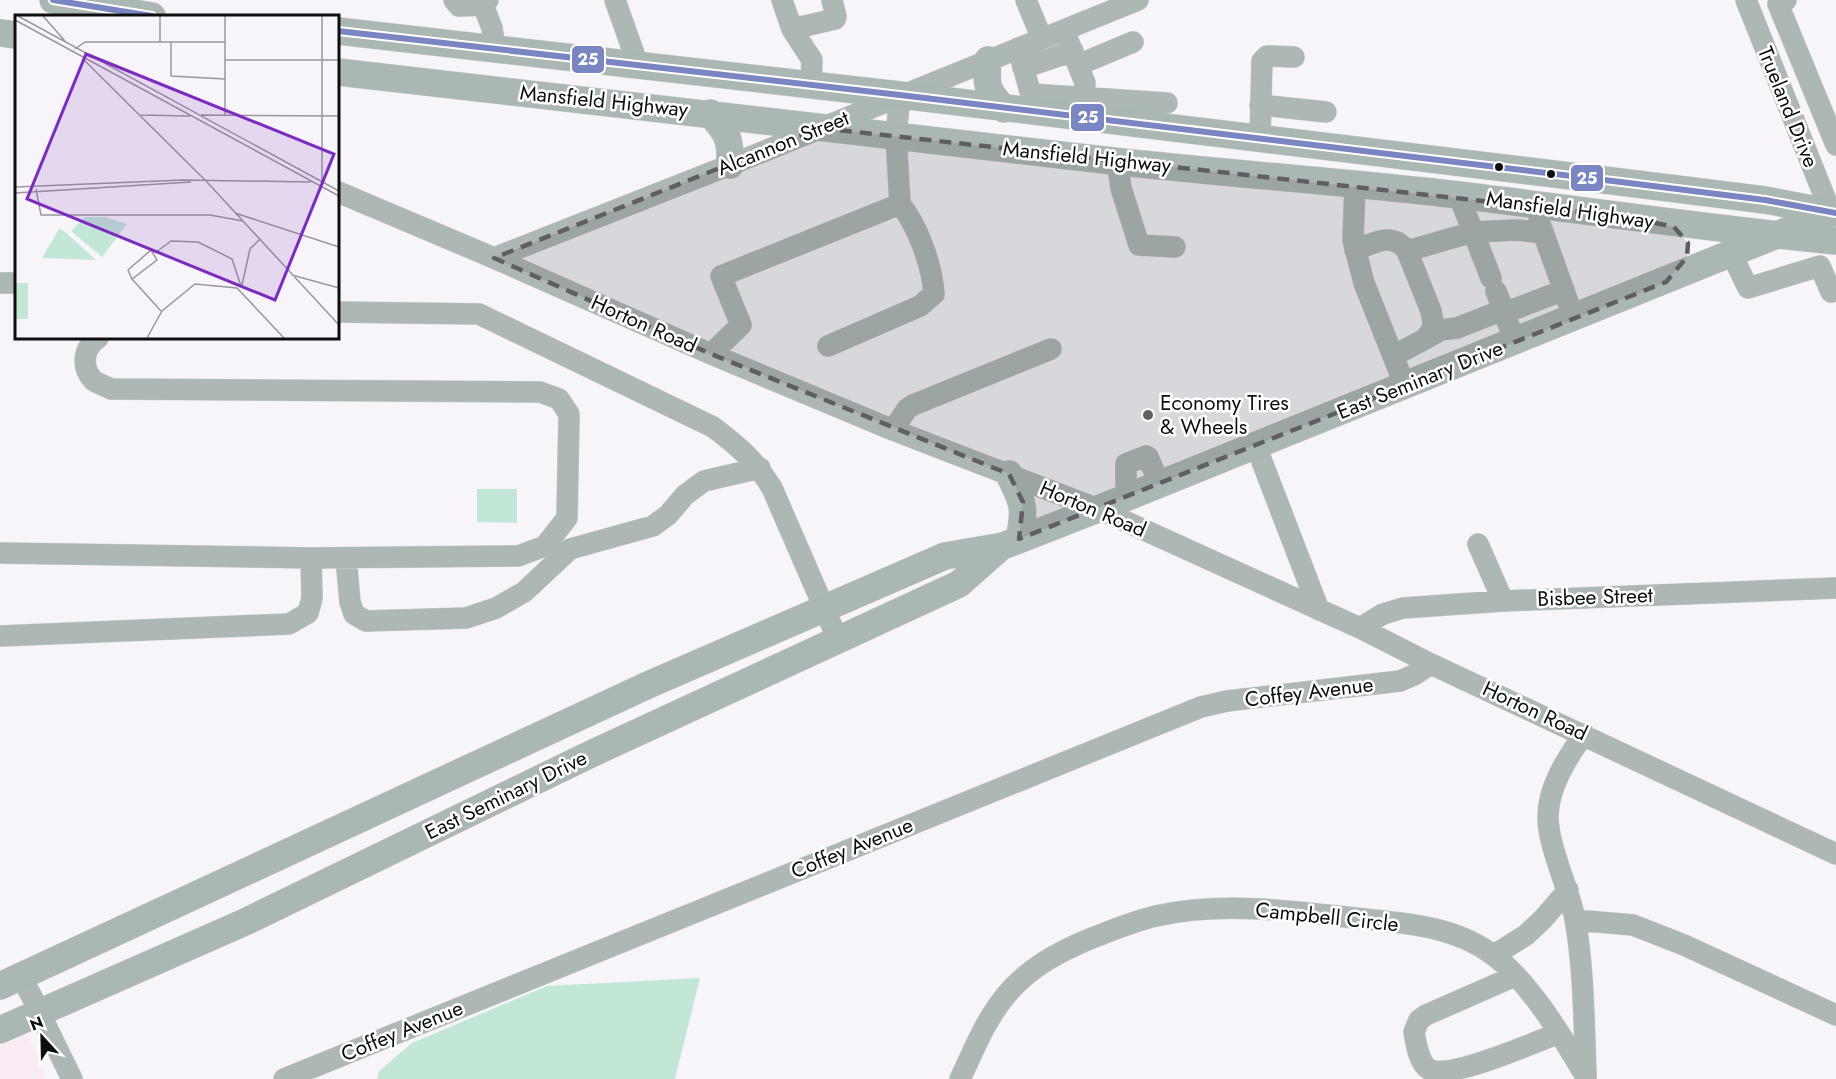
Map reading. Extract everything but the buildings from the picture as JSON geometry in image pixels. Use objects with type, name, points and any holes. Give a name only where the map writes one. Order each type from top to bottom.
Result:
[{"type":"main road","points":[[53,0],[146,15]]},
{"type":"main road","name":"Mansfield Highway","points":[[339,31],[900,95],[1004,109],[1033,103],[1083,107],[1260,139],[1753,198],[1834,213]]},
{"type":"main road","points":[[0,33],[15,35]]},
{"type":"main road","points":[[988,60],[989,92],[1004,109]]},
{"type":"main road","name":"Mansfield Highway","points":[[339,72],[1117,161],[1355,184],[1836,241]]},
{"type":"main road","points":[[710,113],[724,130],[731,145],[730,165]]},
{"type":"main road","name":"East Seminary Drive","points":[[10,982],[648,685],[945,556],[1011,542],[1098,509],[1834,213]]},
{"type":"main road","points":[[1664,222],[1674,227],[1684,237],[1689,251],[1682,264],[1666,282]]},
{"type":"main road","points":[[1009,474],[1023,502],[1023,518],[1011,542]]},
{"type":"main road","name":"East Seminary Drive","points":[[0,1030],[245,922],[623,739],[958,584],[1011,542]]},
{"type":"main road","points":[[450,778],[468,814]]},
{"type":"street","points":[[454,0],[459,6],[486,3],[495,48]]},
{"type":"street","points":[[615,0],[638,65]]},
{"type":"street","points":[[782,0],[792,29],[812,60],[811,86]]},
{"type":"street","points":[[792,29],[835,19],[832,0]]},
{"type":"street","points":[[1026,0],[1042,39]]},
{"type":"street","name":"Alcannon Street","points":[[494,258],[988,60],[1021,58],[1042,39],[1138,0]]},
{"type":"street","points":[[1749,7],[1782,2],[1833,131],[1800,135]]},
{"type":"street","name":"Trueland Drive","points":[[1749,7],[1834,213]]},
{"type":"street","points":[[1064,30],[1086,83],[1083,107],[1167,103]]},
{"type":"street","points":[[0,40],[15,48]]},
{"type":"street","points":[[1033,103],[1021,58],[1075,58],[1133,42]]},
{"type":"street","points":[[1260,139],[1262,61],[1267,56],[1294,57]]},
{"type":"street","points":[[828,346],[920,306],[934,294],[933,276],[911,218],[900,204],[896,136],[900,95]]},
{"type":"street","points":[[1260,105],[1326,112]]},
{"type":"street","points":[[1117,161],[1121,188],[1139,245],[1176,247]]},
{"type":"street","points":[[1355,184],[1353,240],[1355,250],[1364,283],[1405,386]]},
{"type":"street","name":"Horton Road","points":[[339,192],[711,354],[893,430],[1098,509],[1360,628],[1431,664],[1836,854]]},
{"type":"street","points":[[1459,196],[1515,342]]},
{"type":"street","points":[[711,354],[741,325],[722,276],[900,204]]},
{"type":"street","points":[[1535,206],[1574,318]]},
{"type":"street","points":[[1407,251],[1473,231],[1518,230],[1543,233]]},
{"type":"street","points":[[1355,250],[1386,240],[1396,240],[1401,243],[1407,251],[1431,311],[1432,330],[1425,339]]},
{"type":"street","points":[[1732,255],[1748,288],[1820,266],[1831,292]]},
{"type":"street","points":[[1497,293],[1515,309],[1564,290]]},
{"type":"street","points":[[1393,356],[1441,330],[1457,328],[1497,293]]},
{"type":"street","points":[[339,312],[479,314],[713,428],[741,448],[760,468],[772,488],[838,640]]},
{"type":"street","points":[[0,553],[311,558],[518,556],[545,546],[567,518],[569,414],[559,399],[540,392],[111,388],[94,382],[84,366],[86,351],[97,339]]},
{"type":"street","points":[[893,430],[913,405],[1051,349]]},
{"type":"street","points":[[1256,446],[1319,610]]},
{"type":"street","points":[[346,558],[350,602],[354,614],[366,621],[466,618],[496,608],[524,592],[570,549],[653,526],[668,515],[685,495],[704,481],[760,468]]},
{"type":"street","points":[[1478,544],[1503,601]]},
{"type":"street","points":[[0,636],[289,624],[308,613],[312,598],[311,558]]},
{"type":"street","name":"Bisbee Street","points":[[1360,628],[1383,614],[1402,608],[1503,601],[1836,588]]},
{"type":"street","name":"Coffey Avenue","points":[[284,1079],[1201,707],[1227,701],[1400,681],[1431,664]]},
{"type":"street","points":[[1584,734],[1569,755],[1558,778],[1551,797],[1548,818],[1552,841],[1575,920],[1583,1004],[1586,1078]]},
{"type":"street","points":[[1494,956],[1526,935],[1543,920],[1568,890]]},
{"type":"street","name":"Campbell Circle","points":[[960,1079],[991,1017],[1003,999],[1025,976],[1062,951],[1124,925],[1156,916],[1196,910],[1276,910],[1400,924],[1458,935],[1494,956],[1515,976],[1559,1033],[1586,1078]]},
{"type":"street","points":[[1575,920],[1633,925],[1684,945],[1836,1016]]},
{"type":"street","points":[[1515,976],[1419,1020],[1414,1032],[1424,1065],[1433,1071],[1460,1070],[1503,1056],[1559,1033]]},
{"type":"street","points":[[10,982],[40,1014],[70,1078]]},
{"type":"highlighted area","points":[[820,128],[1628,217],[1674,227],[1688,243],[1687,257],[1666,282],[1019,539],[1023,502],[1009,474],[711,354],[494,258]]},
{"type":"shaded area","points":[[28,1034],[46,1079],[0,1079],[0,1046]]},
{"type":"green space","points":[[477,489],[517,489],[517,523],[477,522]]},
{"type":"green space","points":[[700,978],[675,1079],[377,1079],[379,1071],[412,1043],[547,986]]},
{"type":"transit line","name":"25","points":[[53,0],[146,15]]},
{"type":"transit line","name":"25","points":[[339,31],[900,95],[1629,183],[1765,200],[1836,213]]},
{"type":"place","name":"Economy Tires & Wheels","points":[[1148,415]]}]
